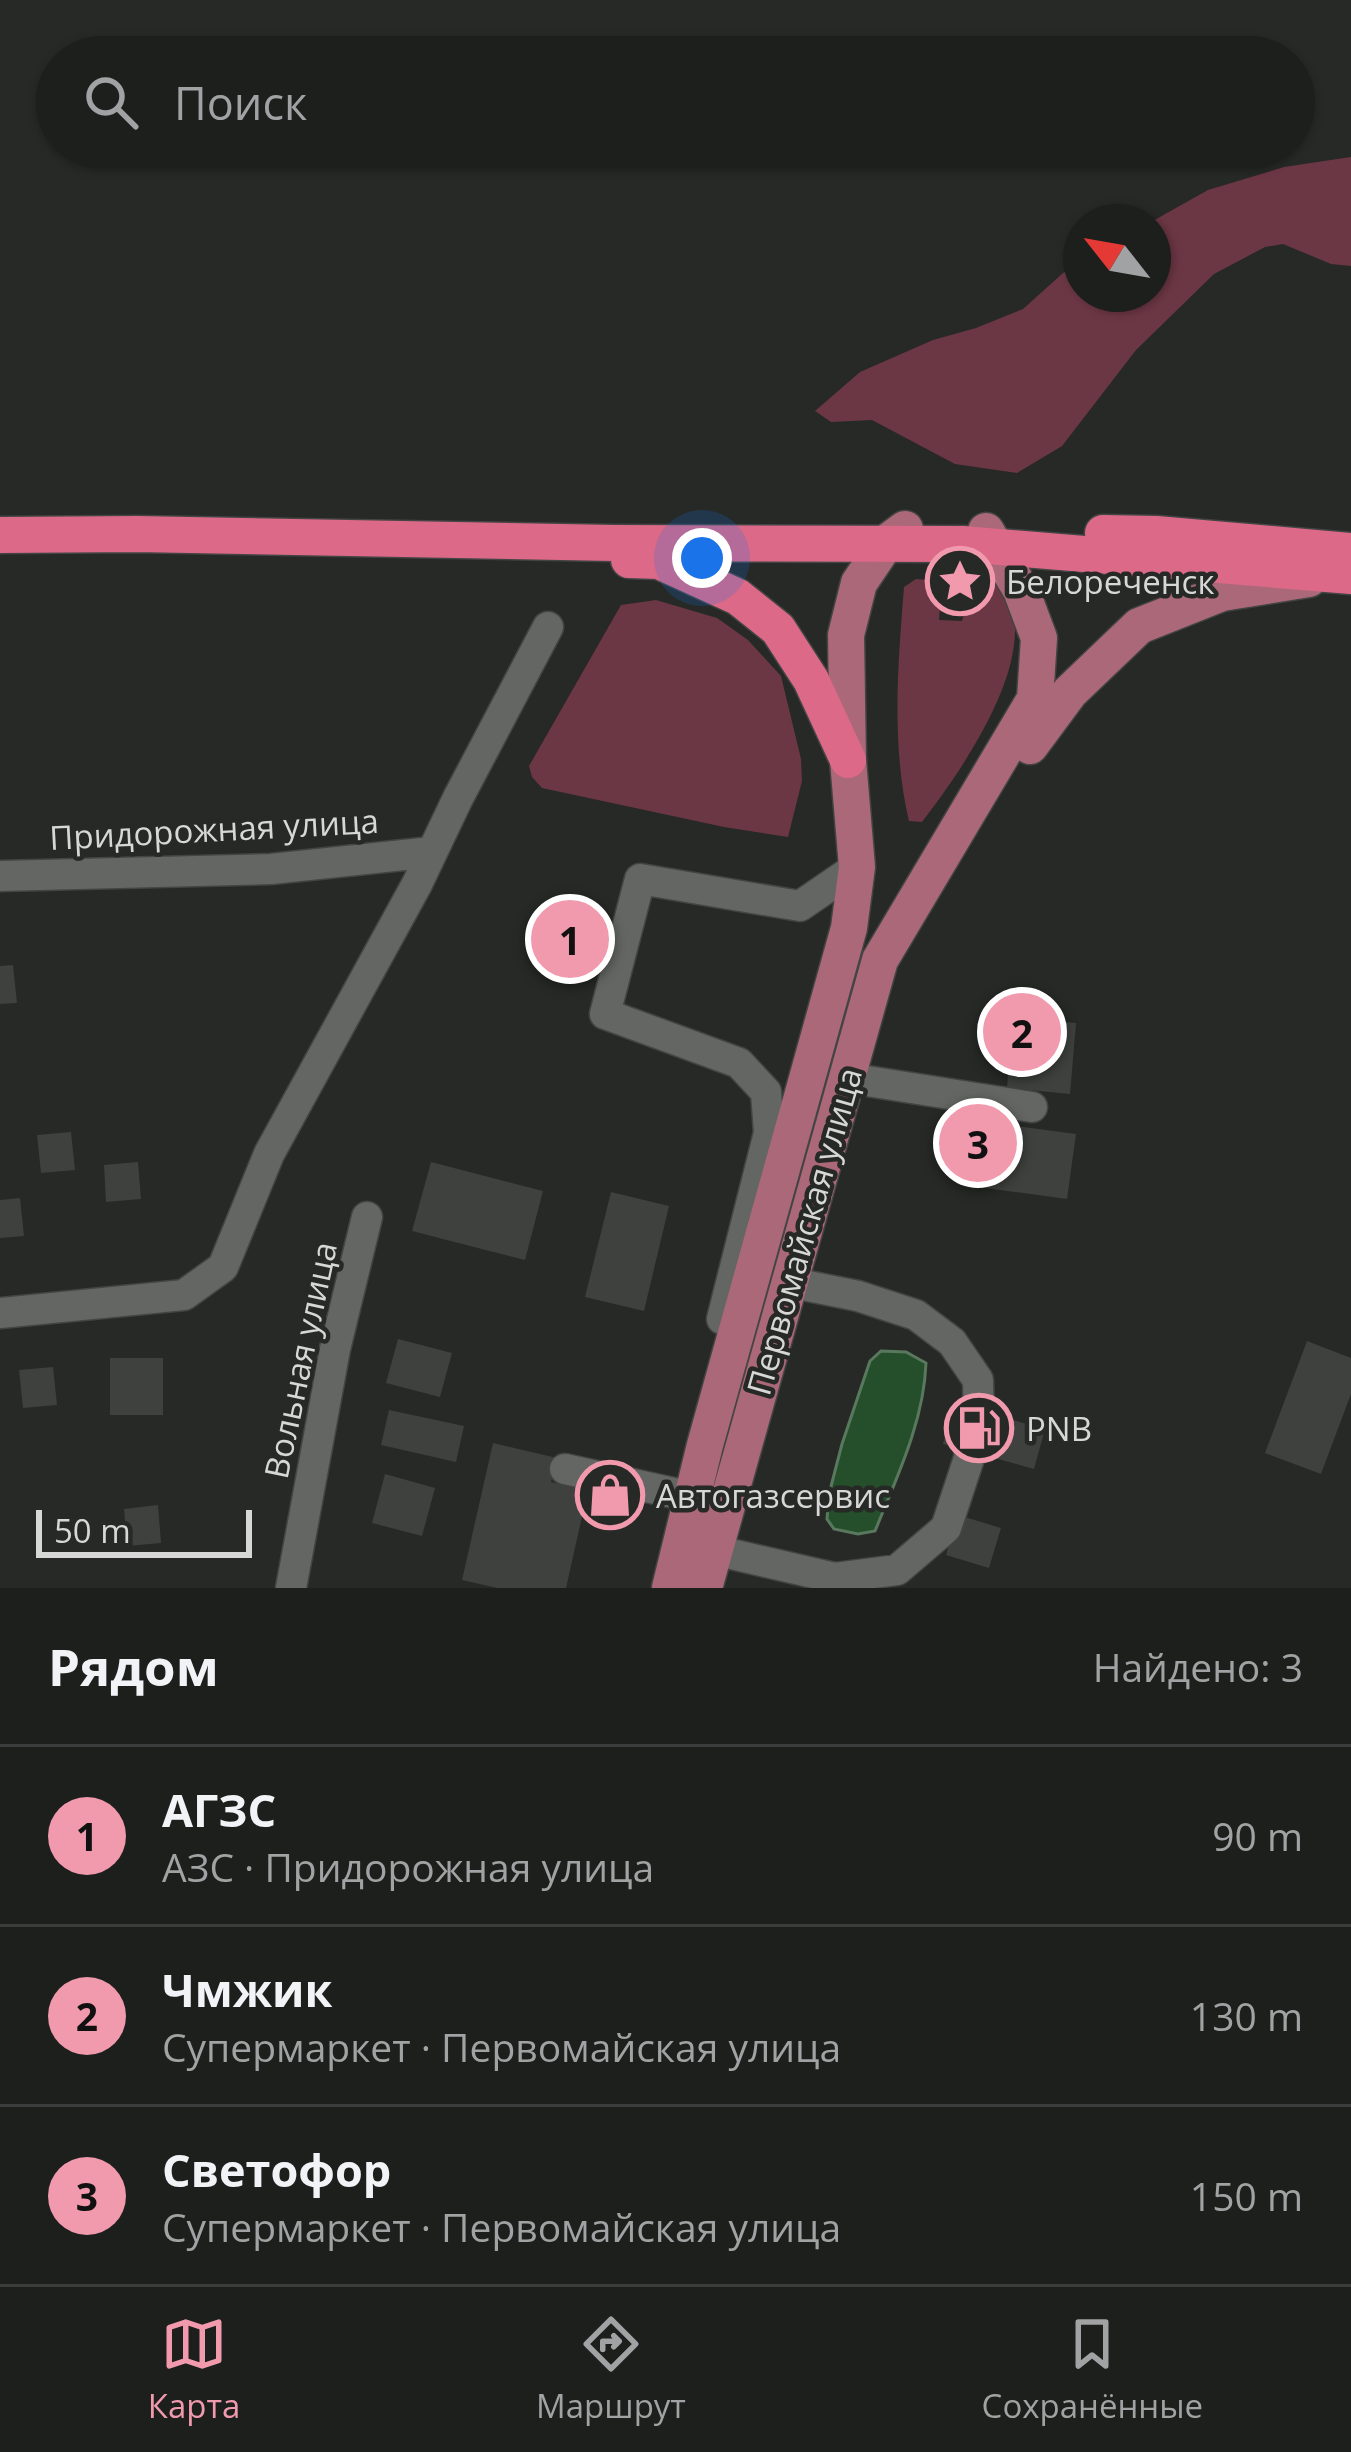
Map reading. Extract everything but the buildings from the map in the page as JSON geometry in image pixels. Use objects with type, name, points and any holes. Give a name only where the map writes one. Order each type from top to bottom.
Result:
[{"type":"highway","points":[[0,516],[230,514],[992,539],[1156,534],[1346,568]]},
{"type":"highway","points":[[0,535],[614,543],[896,536]]},
{"type":"highway","points":[[208,535],[256,552],[658,561],[738,597],[778,629],[811,680],[848,760]]},
{"type":"main road","name":"Первомайская улица","points":[[670,1588],[705,1445],[849,928],[857,867],[848,760],[846,635],[859,583],[896,536]]},
{"type":"main road","points":[[926,883],[1035,699],[1039,638],[1021,590],[992,539]]},
{"type":"main road","points":[[926,883],[1070,692],[1139,626],[1222,593],[1346,568]]},
{"type":"main road","name":"Первомайская улица","points":[[704,1588],[880,960],[926,883]]},
{"type":"street","points":[[0,1313],[184,1295],[223,1267],[269,1154],[548,627]]},
{"type":"street","name":"Придорожная улица","points":[[0,875],[271,869],[432,852]]},
{"type":"street","points":[[705,1445],[700,1408],[769,1133],[766,1092],[739,1063],[605,1014],[622,946],[640,879],[800,906],[857,867]]},
{"type":"street","points":[[848,1078],[1033,1107]]},
{"type":"street","name":"Вольная улица","points":[[291,1588],[335,1349],[367,1217]]},
{"type":"street","points":[[714,1550],[835,1579],[897,1570],[946,1528],[979,1428],[978,1381],[952,1342],[916,1315],[858,1296],[788,1282]]},
{"type":"street","points":[[565,1469],[692,1497]]},
{"type":"shaded area","points":[[1351,157],[1351,266],[1331,264],[1283,244],[1265,247],[1214,274],[1136,350],[1062,446],[1017,473],[955,464],[872,420],[831,422],[815,411],[860,372],[1023,309],[1063,273],[1063,312],[1171,312],[1171,211],[1208,190],[1281,168],[1315,168],[1315,162]]},
{"type":"shaded area","points":[[972,578],[1005,583],[1014,618],[1006,679],[983,731],[952,780],[922,822],[909,821],[898,734],[904,587],[916,579],[942,581],[939,620],[962,621]]},
{"type":"shaded area","points":[[656,600],[717,618],[748,640],[781,676],[802,781],[788,837],[542,788],[532,777],[529,766],[621,605]]},
{"type":"shaded area","points":[[881,1351],[906,1352],[926,1363],[924,1385],[908,1448],[875,1531],[858,1534],[834,1529],[827,1519],[829,1494],[870,1361]]},
{"type":"place","name":"Белореченск","points":[[960,581]]},
{"type":"place","name":"АГЗС","points":[[570,939]]},
{"type":"place","name":"Чмжик","points":[[1022,1032]]},
{"type":"place","name":"Светофор","points":[[978,1143]]},
{"type":"place","name":"PNB","points":[[979,1428]]},
{"type":"place","name":"Автогазсервис","points":[[610,1495]]}]
